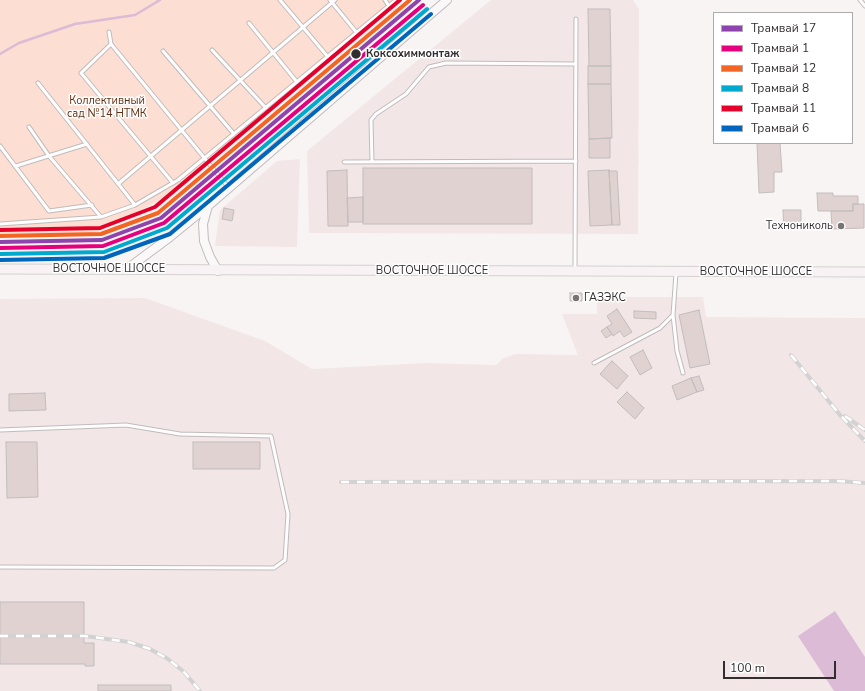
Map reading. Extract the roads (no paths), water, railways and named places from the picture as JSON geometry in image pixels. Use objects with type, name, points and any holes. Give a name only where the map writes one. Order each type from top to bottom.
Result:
[{"type":"main road","name":"ВОСТОЧНОЕ ШОССЕ","points":[[0,269],[865,272]]},
{"type":"street","points":[[127,269],[208,206],[447,0]]},
{"type":"street","points":[[208,206],[203,224],[204,241],[210,257],[218,270]]},
{"type":"lane","points":[[280,0],[328,57]]},
{"type":"lane","points":[[385,0],[389,6]]},
{"type":"lane","points":[[0,224],[101,217],[135,205],[173,183],[396,0]]},
{"type":"lane","points":[[860,0],[865,6]]},
{"type":"lane","points":[[118,184],[333,1],[356,33]]},
{"type":"lane","points":[[575,271],[576,19]]},
{"type":"lane","points":[[249,23],[297,82]]},
{"type":"lane","points":[[109,32],[111,44],[229,188]]},
{"type":"lane","points":[[111,44],[81,74],[173,183]]},
{"type":"lane","points":[[212,50],[266,108]]},
{"type":"lane","points":[[163,51],[234,134]]},
{"type":"lane","points":[[372,162],[371,120],[376,114],[406,94],[429,67],[446,63],[576,64]]},
{"type":"lane","points":[[38,82],[135,205]]},
{"type":"lane","points":[[29,127],[49,156],[101,217]]},
{"type":"lane","points":[[16,166],[86,144]]},
{"type":"lane","points":[[0,146],[49,211],[92,206]]},
{"type":"lane","points":[[344,162],[576,161]]},
{"type":"lane","points":[[676,272],[673,315],[677,351],[683,373]]},
{"type":"lane","points":[[594,363],[660,328],[673,315]]},
{"type":"lane","points":[[0,430],[126,424],[180,434],[271,436],[288,514],[285,560],[274,568],[0,567]]},
{"type":"waterway","points":[[0,54],[19,43],[75,24],[135,15],[160,0]]},
{"type":"railway","points":[[791,355],[840,415],[865,441]]},
{"type":"railway","points":[[845,416],[865,430]]},
{"type":"railway","points":[[341,482],[838,481],[865,483]]},
{"type":"railway","points":[[0,636],[85,636],[129,642],[150,649],[168,659],[184,672],[200,691]]},
{"type":"tram line","name":"11","points":[[0,230],[100,228],[155,207],[400,0]]},
{"type":"tram line","name":"12","points":[[0,236],[101,234],[158,213],[410,0]]},
{"type":"tram line","name":"17","points":[[0,242],[102,240],[161,218],[419,0]]},
{"type":"tram line","name":"1","points":[[0,248],[103,246],[164,223],[423,5]]},
{"type":"tram line","name":"8","points":[[0,254],[104,252],[167,228],[427,9]]},
{"type":"tram line","name":"6","points":[[0,260],[104,258],[170,234],[431,14]]},
{"type":"place","name":"Коксохиммонтаж","points":[[356,54]]},
{"type":"place","name":"Технониколь","points":[[841,226]]},
{"type":"place","name":"ГАЗЭКС","points":[[576,298]]},
{"type":"park label","name":"Коллективный сад №14 НТМК","points":[[107,107]]}]
